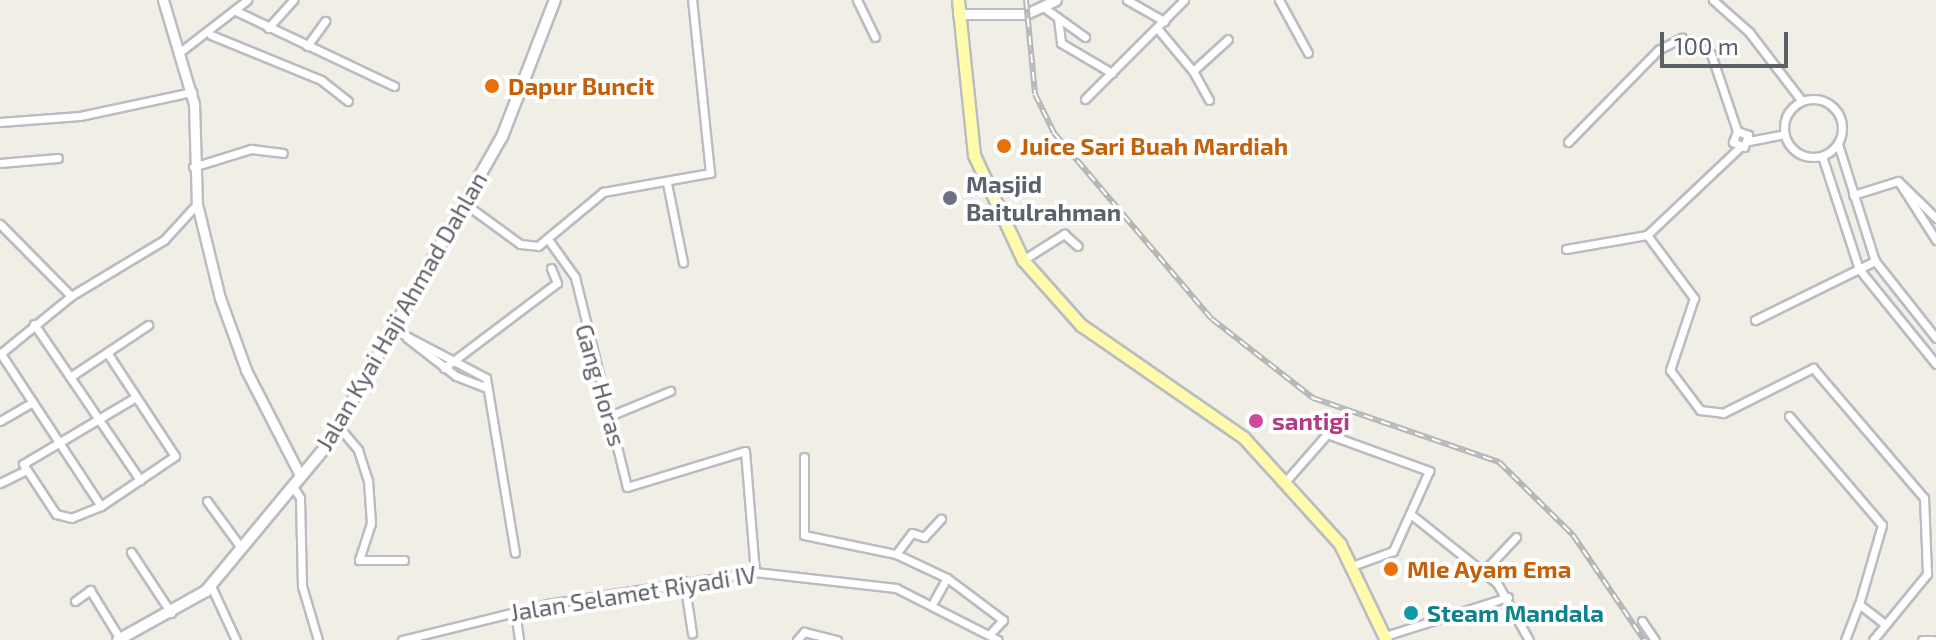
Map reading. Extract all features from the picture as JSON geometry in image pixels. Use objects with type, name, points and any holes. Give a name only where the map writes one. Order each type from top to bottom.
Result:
[{"type":"main road","name":"Jalan Kyai Haji Ahmad Dahlan","points":[[119,639],[171,613],[211,586],[244,551],[339,427],[512,117],[555,0]]},
{"type":"main road","points":[[958,0],[974,155],[1023,260],[1060,308],[1226,422],[1285,482],[1355,565],[1386,638]]},
{"type":"street","points":[[163,0],[192,92],[197,204],[238,352],[300,475]]},
{"type":"street","points":[[180,52],[211,35],[247,0]]},
{"type":"street","points":[[268,28],[293,0]]},
{"type":"street","points":[[464,203],[523,245],[550,242],[601,193],[700,179],[712,169],[692,0]]},
{"type":"street","points":[[857,0],[875,37]]},
{"type":"street","points":[[958,14],[1046,9],[1056,0]]},
{"type":"street","points":[[1127,0],[1164,21]]},
{"type":"street","points":[[1085,99],[1184,0]]},
{"type":"street","points":[[1279,0],[1308,53]]},
{"type":"street","points":[[1713,0],[1802,101],[1834,107],[1841,118],[1838,144],[1875,261],[1936,338]]},
{"type":"street","points":[[1046,9],[1085,37]]},
{"type":"street","points":[[236,11],[394,86]]},
{"type":"street","points":[[1058,18],[1061,43],[1112,73]]},
{"type":"street","points":[[307,46],[325,21]]},
{"type":"street","points":[[1157,28],[1193,71],[1209,100]]},
{"type":"street","points":[[211,35],[321,80],[348,101]]},
{"type":"street","points":[[1568,142],[1658,50],[1682,38],[1711,54],[1737,131],[1749,141]]},
{"type":"street","points":[[1193,71],[1228,39]]},
{"type":"street","points":[[0,122],[80,116],[192,92]]},
{"type":"street","points":[[1784,134],[1791,108],[1802,101]]},
{"type":"street","points":[[1737,131],[1732,138],[1739,148]]},
{"type":"street","points":[[1566,249],[1647,235],[1739,148],[1749,141],[1784,134]]},
{"type":"street","points":[[1784,134],[1806,156],[1822,156],[1838,144]]},
{"type":"street","points":[[193,167],[251,149],[283,153]]},
{"type":"street","points":[[1822,156],[1859,269],[1936,364]]},
{"type":"street","points":[[0,163],[58,158]]},
{"type":"street","points":[[1853,195],[1898,181]]},
{"type":"street","points":[[1898,181],[1936,218]]},
{"type":"street","points":[[1898,181],[1936,240]]},
{"type":"street","points":[[667,183],[683,262]]},
{"type":"street","points":[[101,506],[0,354],[71,296],[164,240],[197,204]]},
{"type":"street","points":[[0,224],[71,296]]},
{"type":"street","points":[[1023,260],[1064,234],[1078,246]]},
{"type":"street","points":[[1647,235],[1694,298],[1670,370],[1700,410],[1723,413],[1813,368],[1924,498],[1928,569],[1873,640]]},
{"type":"street","name":"Gang Horas","points":[[550,242],[573,271],[584,337],[612,415],[628,488],[745,451],[755,572]]},
{"type":"street","points":[[1755,320],[1875,261]]},
{"type":"street","points":[[448,366],[557,283],[551,268]]},
{"type":"street","points":[[34,324],[140,480]]},
{"type":"street","points":[[70,377],[148,325]]},
{"type":"street","points":[[393,329],[448,366],[486,378],[485,387],[515,553]]},
{"type":"street","points":[[108,354],[175,454],[101,506],[68,519],[47,505],[25,471],[24,463],[136,397]]},
{"type":"street","points":[[612,415],[670,391]]},
{"type":"street","points":[[0,421],[33,402]]},
{"type":"street","points":[[1789,416],[1882,525],[1845,640]]},
{"type":"street","points":[[339,427],[361,455],[370,492],[371,523],[359,560],[404,560]]},
{"type":"street","points":[[1285,482],[1327,434],[1426,468],[1413,516],[1393,551],[1355,565]]},
{"type":"street","points":[[804,457],[804,535],[896,554],[947,578],[1003,620],[990,634]]},
{"type":"street","points":[[0,483],[25,471]]},
{"type":"street","points":[[292,485],[300,498],[302,586],[318,640]]},
{"type":"street","points":[[207,501],[244,551]]},
{"type":"street","points":[[1413,516],[1483,572],[1508,597],[1529,640]]},
{"type":"street","points":[[896,554],[912,533],[924,537],[941,519]]},
{"type":"street","points":[[1483,572],[1516,537]]},
{"type":"street","points":[[131,552],[171,613]]},
{"type":"street","name":"Jalan Selamet Riyadi IV","points":[[402,640],[515,611],[684,581],[755,572],[864,581],[934,601],[998,640]]},
{"type":"street","points":[[934,601],[947,578]]},
{"type":"street","points":[[684,581],[692,633]]},
{"type":"street","points":[[211,586],[236,640]]},
{"type":"street","points":[[75,601],[90,590],[119,639]]},
{"type":"street","points":[[1386,638],[1508,597]]},
{"type":"street","points":[[1859,604],[1885,624]]},
{"type":"street","points":[[515,611],[519,640]]},
{"type":"street","points":[[1642,621],[1655,640]]},
{"type":"street","points":[[797,640],[804,632],[837,640]]},
{"type":"street","points":[[1922,640],[1933,640]]},
{"type":"railway","points":[[1026,0],[1035,94],[1054,133],[1212,319],[1313,398],[1499,462],[1573,535],[1644,640]]},
{"type":"place","name":"Dapur Buncit","points":[[492,86]]},
{"type":"place","name":"Juice Sari Buah Mardiah","points":[[1004,146]]},
{"type":"place","name":"Masjid Baitulrahman","points":[[950,198]]},
{"type":"place","name":"santigi","points":[[1256,421]]},
{"type":"place","name":"MIe Ayam Ema","points":[[1391,569]]},
{"type":"place","name":"Steam Mandala","points":[[1411,613]]}]
